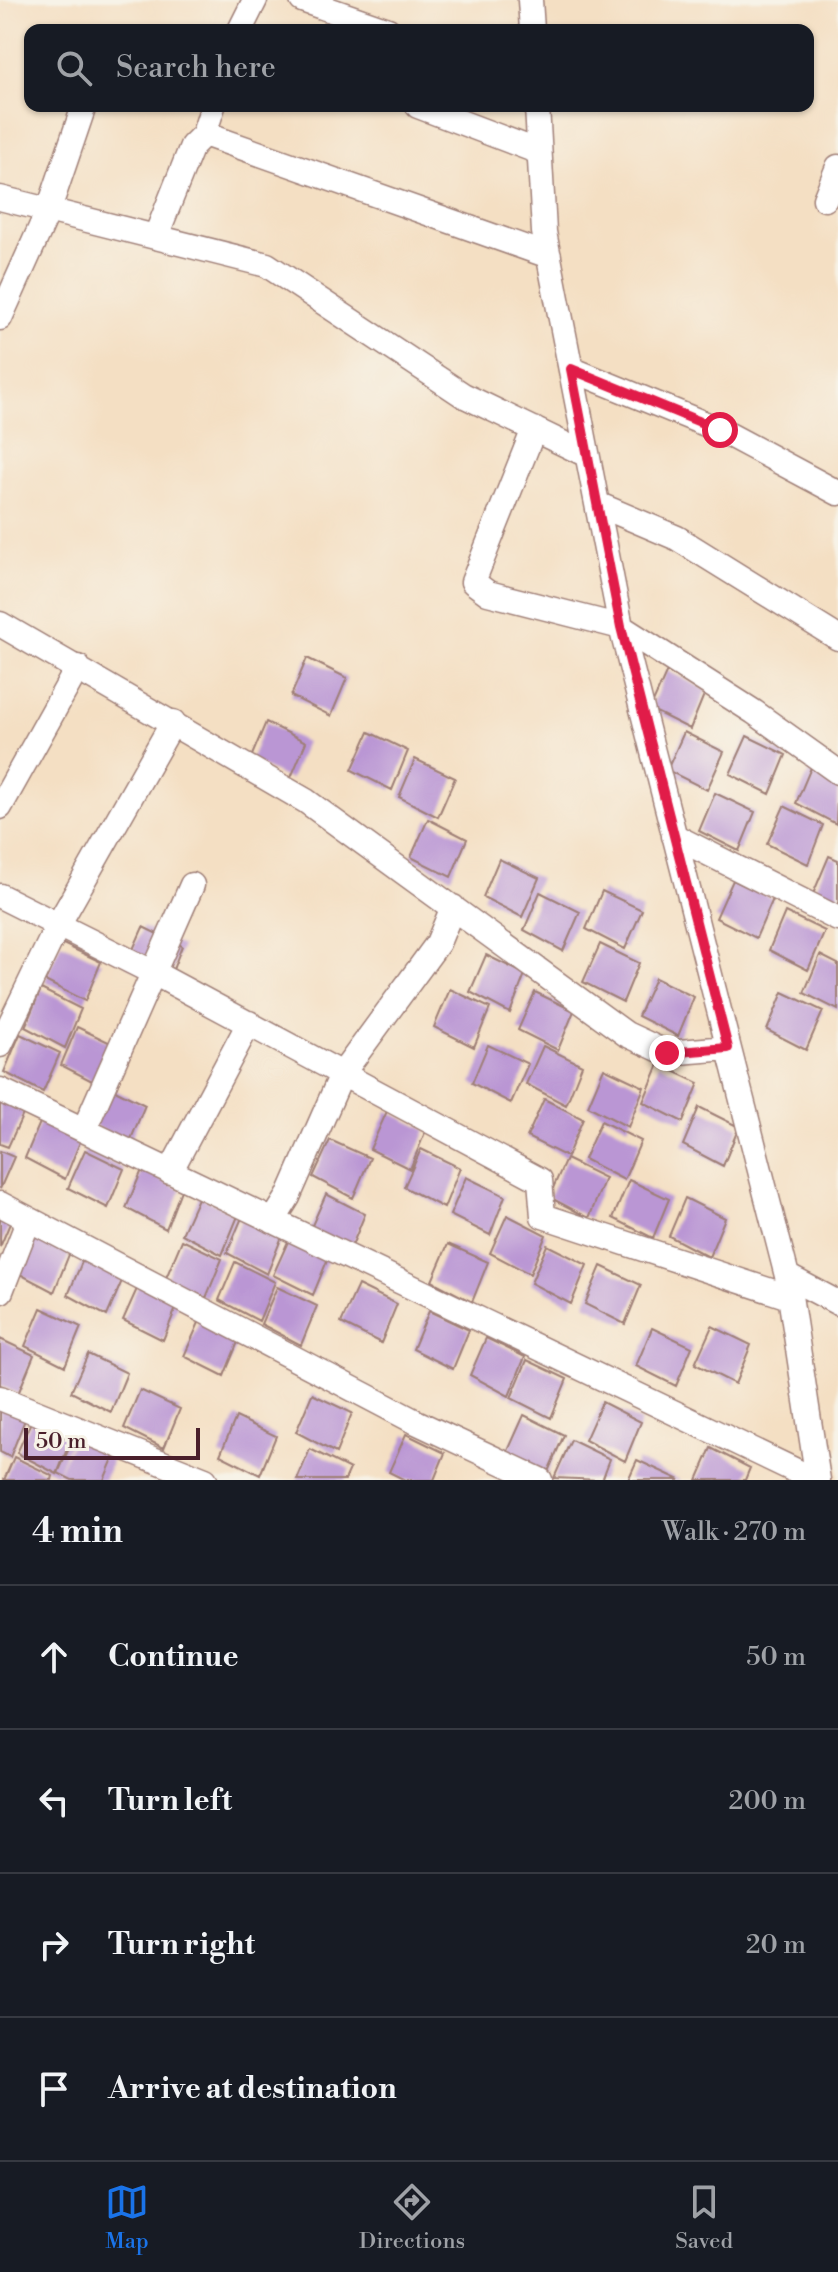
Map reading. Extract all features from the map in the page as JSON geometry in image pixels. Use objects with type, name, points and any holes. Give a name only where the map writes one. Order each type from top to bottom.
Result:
[{"type":"street","points":[[243,24],[255,0]]},
{"type":"street","points":[[302,0],[371,24]]},
{"type":"street","points":[[530,0],[532,24]]},
{"type":"street","points":[[0,318],[49,209],[82,112]]},
{"type":"street","points":[[156,236],[192,146],[204,134],[211,112]]},
{"type":"street","points":[[434,112],[539,152]]},
{"type":"street","points":[[537,112],[549,256],[621,627],[788,1286],[817,1480]]},
{"type":"street","points":[[204,134],[549,256]]},
{"type":"street","points":[[825,199],[838,167]]},
{"type":"street","points":[[0,198],[267,265],[463,395],[587,455]]},
{"type":"street","points":[[571,369],[720,430],[838,493]]},
{"type":"street","points":[[534,429],[473,582],[488,593],[621,627],[754,712],[838,772]]},
{"type":"street","points":[[597,504],[677,538],[838,638]]},
{"type":"street","points":[[0,624],[306,801],[626,1034],[667,1053],[728,1048]]},
{"type":"street","points":[[0,807],[78,667]]},
{"type":"street","points":[[0,1045],[58,925],[173,722]]},
{"type":"street","points":[[674,836],[838,919]]},
{"type":"street","points":[[84,1130],[192,885]]},
{"type":"street","points":[[0,896],[154,973],[540,1180],[543,1216],[838,1303]]},
{"type":"street","points":[[273,1221],[288,1197],[342,1074],[438,943],[453,907]]},
{"type":"street","points":[[170,1172],[249,1023]]},
{"type":"street","points":[[0,1090],[817,1480]]},
{"type":"street","points":[[0,1204],[414,1421],[540,1480]]},
{"type":"street","points":[[0,1292],[29,1219]]},
{"type":"street","points":[[0,1398],[205,1480]]},
{"type":"building","points":[[307,658],[347,678],[331,716],[291,696]]},
{"type":"building","points":[[667,671],[706,690],[690,729],[650,709]]},
{"type":"building","points":[[266,722],[306,742],[290,780],[250,760]]},
{"type":"building","points":[[369,732],[408,751],[392,790],[352,770]]},
{"type":"building","points":[[684,732],[724,752],[707,790],[667,770]]},
{"type":"building","points":[[747,736],[786,755],[770,794],[730,774]]},
{"type":"building","points":[[415,759],[455,778],[438,817],[399,797]]},
{"type":"building","points":[[812,765],[838,778],[836,824],[796,803]]},
{"type":"building","points":[[715,793],[755,812],[739,851],[699,831]]},
{"type":"building","points":[[784,806],[823,825],[808,864],[767,844]]},
{"type":"building","points":[[428,819],[467,839],[451,877],[411,857]]},
{"type":"building","points":[[829,856],[838,860],[838,906],[813,894]]},
{"type":"building","points":[[499,859],[539,878],[522,917],[483,897]]},
{"type":"building","points":[[733,880],[773,899],[756,938],[716,918]]},
{"type":"building","points":[[602,891],[642,910],[625,949],[586,929]]},
{"type":"building","points":[[540,892],[580,912],[563,951],[524,930]]},
{"type":"building","points":[[785,912],[825,931],[808,970],[769,950]]},
{"type":"building","points":[[143,927],[182,946],[167,985],[126,965]]},
{"type":"building","points":[[61,943],[101,962],[85,1001],[45,981]]},
{"type":"building","points":[[600,944],[639,963],[623,1002],[583,982]]},
{"type":"building","points":[[486,955],[525,974],[510,1013],[470,992]]},
{"type":"building","points":[[820,955],[838,964],[838,1010],[804,993]]},
{"type":"building","points":[[655,978],[694,997],[678,1036],[638,1016]]},
{"type":"building","points":[[41,989],[81,1009],[65,1048],[25,1027]]},
{"type":"building","points":[[450,989],[490,1008],[474,1047],[434,1027]]},
{"type":"building","points":[[535,992],[574,1011],[558,1050],[518,1030]]},
{"type":"building","points":[[783,992],[823,1011],[806,1050],[767,1030]]},
{"type":"building","points":[[77,1027],[117,1046],[100,1085],[61,1065]]},
{"type":"building","points":[[20,1034],[60,1053],[43,1092],[4,1072]]},
{"type":"building","points":[[488,1045],[528,1064],[511,1103],[472,1083]]},
{"type":"building","points":[[543,1046],[582,1065],[566,1105],[526,1084]]},
{"type":"building","points":[[659,1064],[699,1083],[683,1122],[643,1102]]},
{"type":"building","points":[[604,1068],[644,1087],[628,1127],[588,1106]]},
{"type":"building","points":[[105,1085],[145,1105],[129,1144],[89,1123]]},
{"type":"building","points":[[544,1099],[583,1119],[567,1157],[527,1137]]},
{"type":"building","points":[[0,1101],[24,1112],[8,1147],[0,1144]]},
{"type":"building","points":[[699,1107],[739,1127],[723,1166],[683,1145]]},
{"type":"building","points":[[387,1111],[426,1130],[410,1169],[370,1149]]},
{"type":"building","points":[[41,1120],[81,1139],[65,1179],[25,1158]]},
{"type":"building","points":[[601,1121],[641,1141],[624,1180],[584,1159]]},
{"type":"building","points":[[330,1140],[370,1158],[353,1198],[313,1177]]},
{"type":"building","points":[[421,1149],[460,1168],[444,1208],[404,1187]]},
{"type":"building","points":[[85,1150],[124,1169],[108,1208],[68,1188]]},
{"type":"building","points":[[0,1151],[14,1157],[0,1189]]},
{"type":"building","points":[[566,1159],[605,1178],[589,1218],[549,1197]]},
{"type":"building","points":[[142,1170],[181,1190],[166,1229],[126,1208]]},
{"type":"building","points":[[466,1177],[505,1196],[490,1235],[450,1215]]},
{"type":"building","points":[[629,1180],[669,1199],[653,1238],[613,1218]]},
{"type":"building","points":[[326,1194],[365,1214],[349,1253],[309,1232]]},
{"type":"building","points":[[199,1196],[238,1216],[222,1255],[182,1234]]},
{"type":"building","points":[[685,1198],[725,1218],[709,1257],[669,1236]]},
{"type":"building","points":[[243,1215],[283,1234],[267,1274],[227,1253]]},
{"type":"building","points":[[507,1215],[546,1235],[530,1274],[490,1253]]},
{"type":"building","points":[[0,1216],[11,1221],[0,1247]]},
{"type":"building","points":[[30,1233],[70,1252],[54,1292],[14,1271]]},
{"type":"building","points":[[290,1237],[329,1256],[313,1295],[273,1275]]},
{"type":"building","points":[[182,1240],[222,1259],[206,1298],[166,1278]]},
{"type":"building","points":[[448,1244],[488,1262],[472,1302],[432,1281]]},
{"type":"building","points":[[547,1245],[587,1265],[571,1304],[531,1283]]},
{"type":"building","points":[[84,1257],[124,1276],[107,1316],[68,1295]]},
{"type":"building","points":[[235,1262],[275,1282],[259,1321],[219,1300]]},
{"type":"building","points":[[601,1266],[641,1285],[625,1324],[585,1304]]},
{"type":"building","points":[[140,1282],[179,1301],[163,1340],[123,1320]]},
{"type":"building","points":[[358,1285],[397,1304],[381,1343],[341,1323]]},
{"type":"building","points":[[277,1287],[317,1306],[301,1345],[261,1324]]},
{"type":"building","points":[[41,1308],[81,1327],[65,1366],[25,1346]]},
{"type":"building","points":[[429,1311],[469,1330],[453,1369],[413,1349]]},
{"type":"building","points":[[201,1318],[240,1337],[224,1376],[184,1356]]},
{"type":"building","points":[[712,1326],[751,1345],[735,1384],[695,1364]]},
{"type":"building","points":[[652,1328],[692,1347],[676,1386],[636,1366]]},
{"type":"building","points":[[486,1338],[525,1357],[509,1396],[470,1375]]},
{"type":"building","points":[[0,1339],[34,1355],[18,1394],[0,1385]]},
{"type":"building","points":[[88,1354],[127,1373],[111,1412],[71,1392]]},
{"type":"building","points":[[527,1360],[567,1379],[551,1418],[511,1398]]},
{"type":"building","points":[[140,1390],[180,1409],[164,1448],[124,1428]]},
{"type":"building","points":[[312,1394],[352,1413],[336,1453],[296,1432]]},
{"type":"building","points":[[602,1402],[641,1422],[625,1461],[585,1440]]},
{"type":"building","points":[[0,1404],[26,1417],[10,1457],[0,1452]]},
{"type":"building","points":[[34,1415],[73,1434],[57,1474],[17,1453]]},
{"type":"building","points":[[524,1415],[564,1435],[547,1474],[507,1453]]},
{"type":"building","points":[[236,1417],[276,1436],[260,1475],[220,1455]]},
{"type":"building","points":[[406,1434],[445,1453],[434,1480],[405,1480],[389,1472]]},
{"type":"building","points":[[75,1435],[115,1454],[104,1480],[72,1480],[58,1473]]},
{"type":"building","points":[[571,1440],[610,1459],[602,1480],[554,1478]]},
{"type":"building","points":[[711,1448],[750,1468],[745,1480],[697,1480]]},
{"type":"building","points":[[310,1449],[350,1469],[345,1480],[297,1480]]},
{"type":"building","points":[[14,1457],[53,1476],[52,1480],[4,1480]]},
{"type":"building","points":[[637,1460],[680,1480],[628,1480]]},
{"type":"route","points":[[667,1053],[728,1048],[621,627],[571,369],[720,430]]}]
